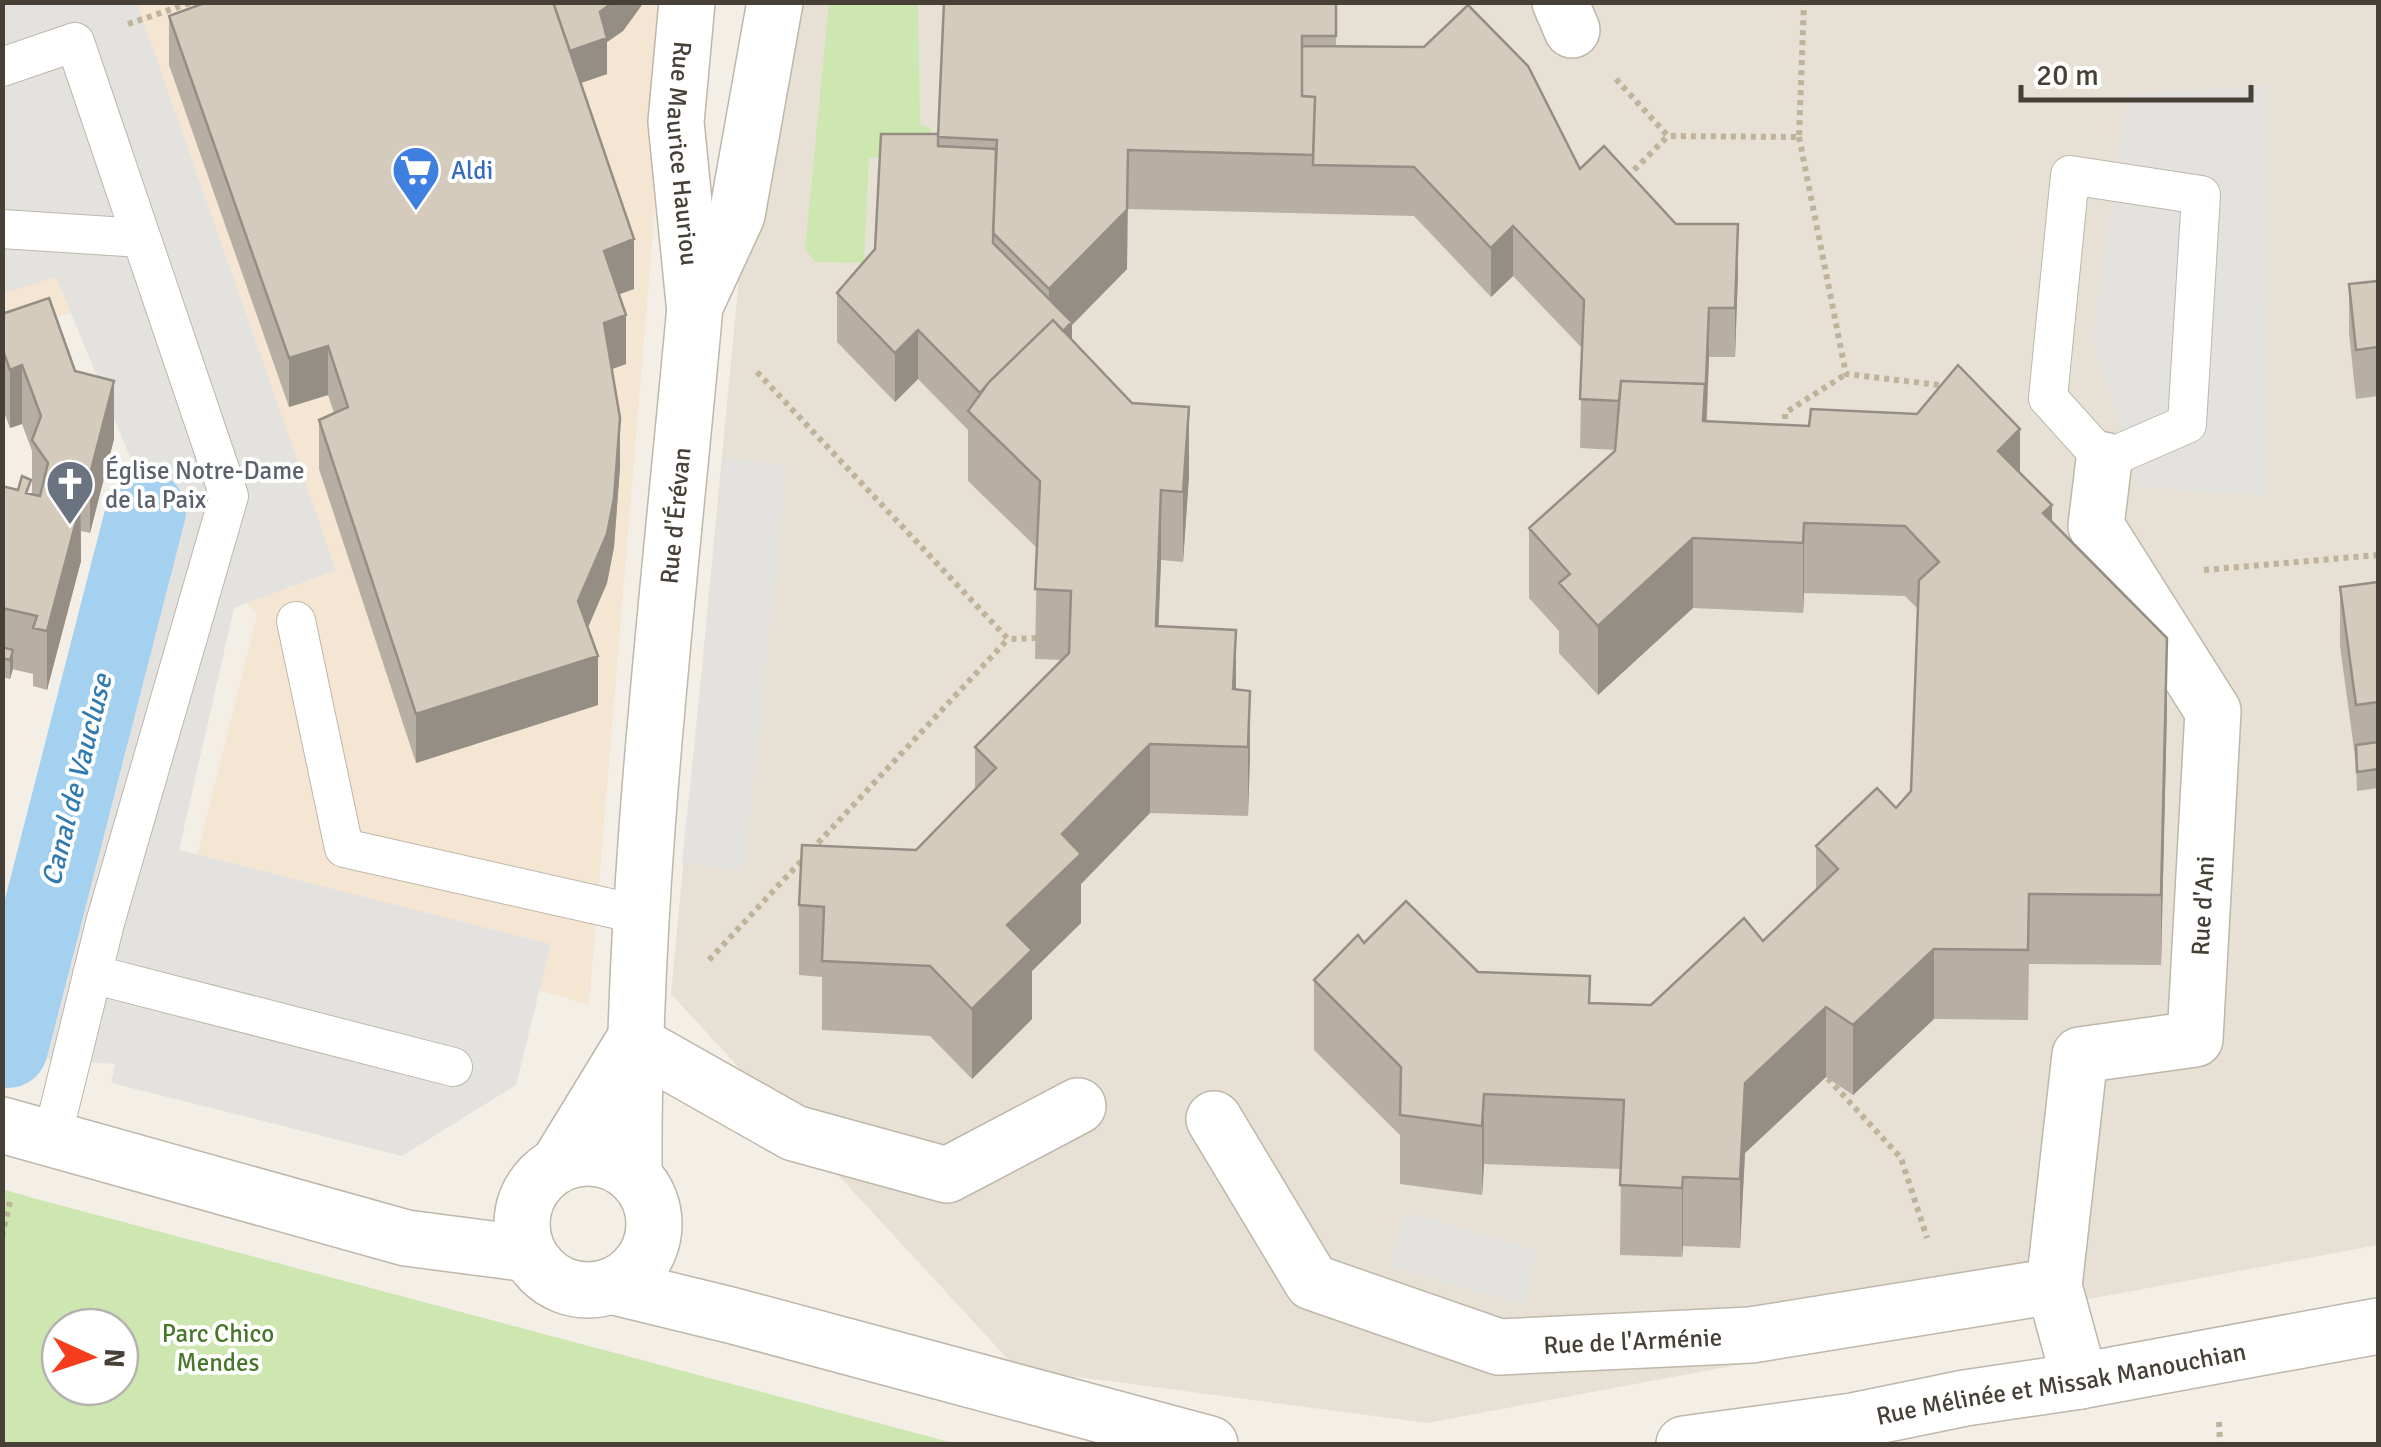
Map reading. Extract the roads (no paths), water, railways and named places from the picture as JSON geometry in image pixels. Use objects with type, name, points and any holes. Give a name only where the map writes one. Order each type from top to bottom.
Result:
[{"type":"street","name":"Rue Maurice Hauriou","points":[[688,2],[676,122],[695,306]]},
{"type":"street","name":"Rue d'Érévan","points":[[634,1176],[633,1042],[641,915],[695,306],[736,214],[775,2]]},
{"type":"street","name":"Rue d'Ani","points":[[2054,1286],[2080,1055],[2195,1039],[2213,711],[2096,526],[2104,460]]},
{"type":"street","name":"Rue d'Érévan","points":[[559,1164],[633,1042]]},
{"type":"street","points":[[633,1042],[794,1133],[947,1174],[1078,1106]]},
{"type":"street","name":"Rue de l'Arménie","points":[[1214,1119],[1312,1282],[1499,1346],[1751,1335],[2054,1286]]},
{"type":"street","points":[[27,1132],[406,1238],[526,1230]]},
{"type":"street","points":[[612,1286],[631,1274],[646,1257],[654,1236],[654,1214],[647,1193],[634,1176],[612,1161],[585,1156],[559,1164],[543,1174],[526,1230],[543,1274],[564,1286],[588,1290],[612,1286],[730,1314],[1210,1444]]},
{"type":"street","points":[[654,1236],[730,1314]]},
{"type":"street","points":[[2054,1286],[2080,1381]]},
{"type":"street","name":"Rue Mélinée et Missak Manouchian","points":[[1684,1444],[1852,1422],[1965,1398],[2080,1381],[2378,1326]]},
{"type":"lane","points":[[2,67],[75,42],[228,496],[92,974],[27,1132]]},
{"type":"lane","points":[[2070,176],[2200,195],[2187,424],[2104,460],[2048,398],[2070,176]]},
{"type":"lane","points":[[2,229],[141,238]]},
{"type":"lane","points":[[296,621],[344,848],[641,915]]},
{"type":"lane","points":[[92,974],[453,1068]]},
{"type":"waterway","name":"Canal de Vaucluse","points":[[8,1048],[146,511]]},
{"type":"place","name":"Aldi","points":[[416,212]]},
{"type":"place","name":"Église Notre-Dame de la Paix","points":[[70,526]]},
{"type":"park label","name":"Parc Chico Mendes","points":[[218,1348]]}]
